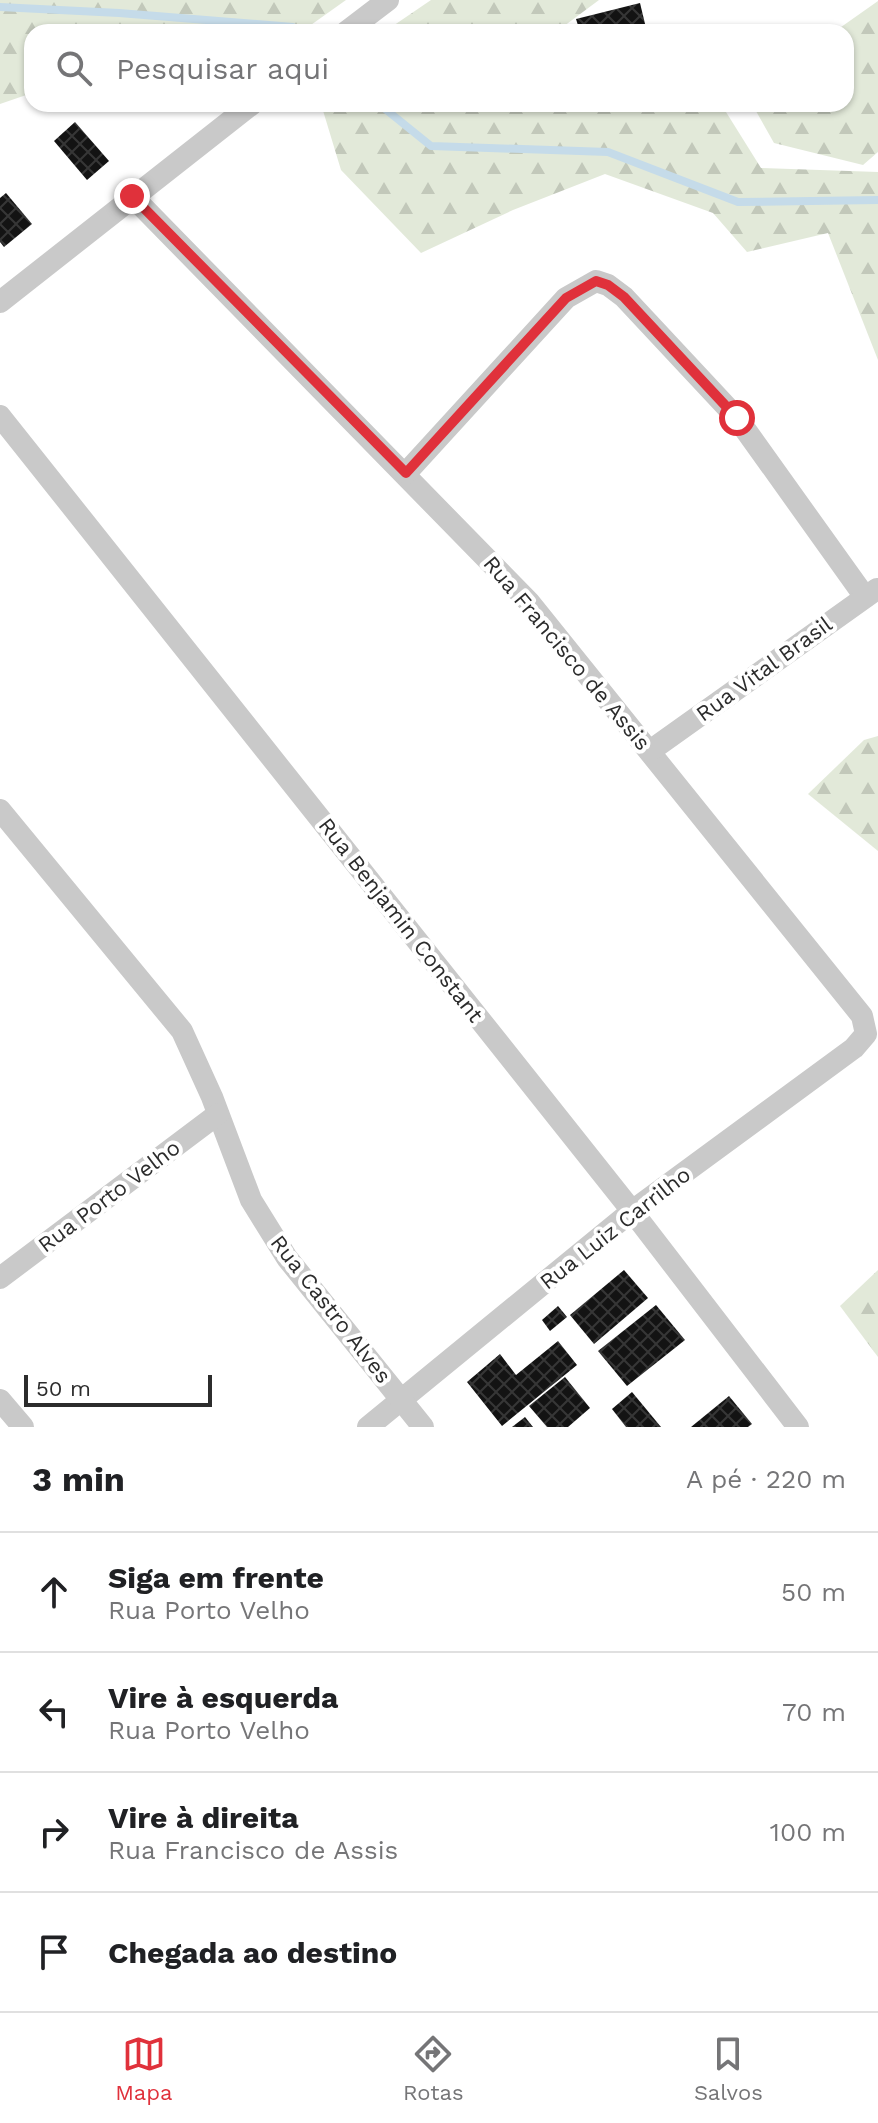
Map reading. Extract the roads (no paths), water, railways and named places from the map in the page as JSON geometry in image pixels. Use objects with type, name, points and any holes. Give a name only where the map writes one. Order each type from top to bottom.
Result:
[{"type":"street","points":[[356,24],[388,0]]},
{"type":"street","points":[[0,302],[242,112]]},
{"type":"street","name":"Rua Francisco de Assis","points":[[132,196],[529,602],[862,1016],[866,1034]]},
{"type":"street","points":[[406,473],[566,298],[596,281],[608,285],[624,297],[737,418],[872,592]]},
{"type":"street","name":"Rua Benjamin Constant","points":[[0,416],[632,1211],[798,1427]]},
{"type":"street","name":"Rua Vital Brasil","points":[[650,751],[872,592]]},
{"type":"street","name":"Rua Castro Alves","points":[[0,810],[182,1031],[251,1200],[287,1258],[423,1427]]},
{"type":"street","name":"Rua Luiz Carrilho","points":[[368,1427],[632,1211],[854,1048],[866,1034]]},
{"type":"street","name":"Rua Porto Velho","points":[[0,1278],[215,1106]]},
{"type":"street","points":[[0,1400],[23,1427]]},
{"type":"waterway","points":[[0,7],[256,24]]},
{"type":"waterway","points":[[389,112],[431,146],[608,152],[738,202],[878,200]]}]
